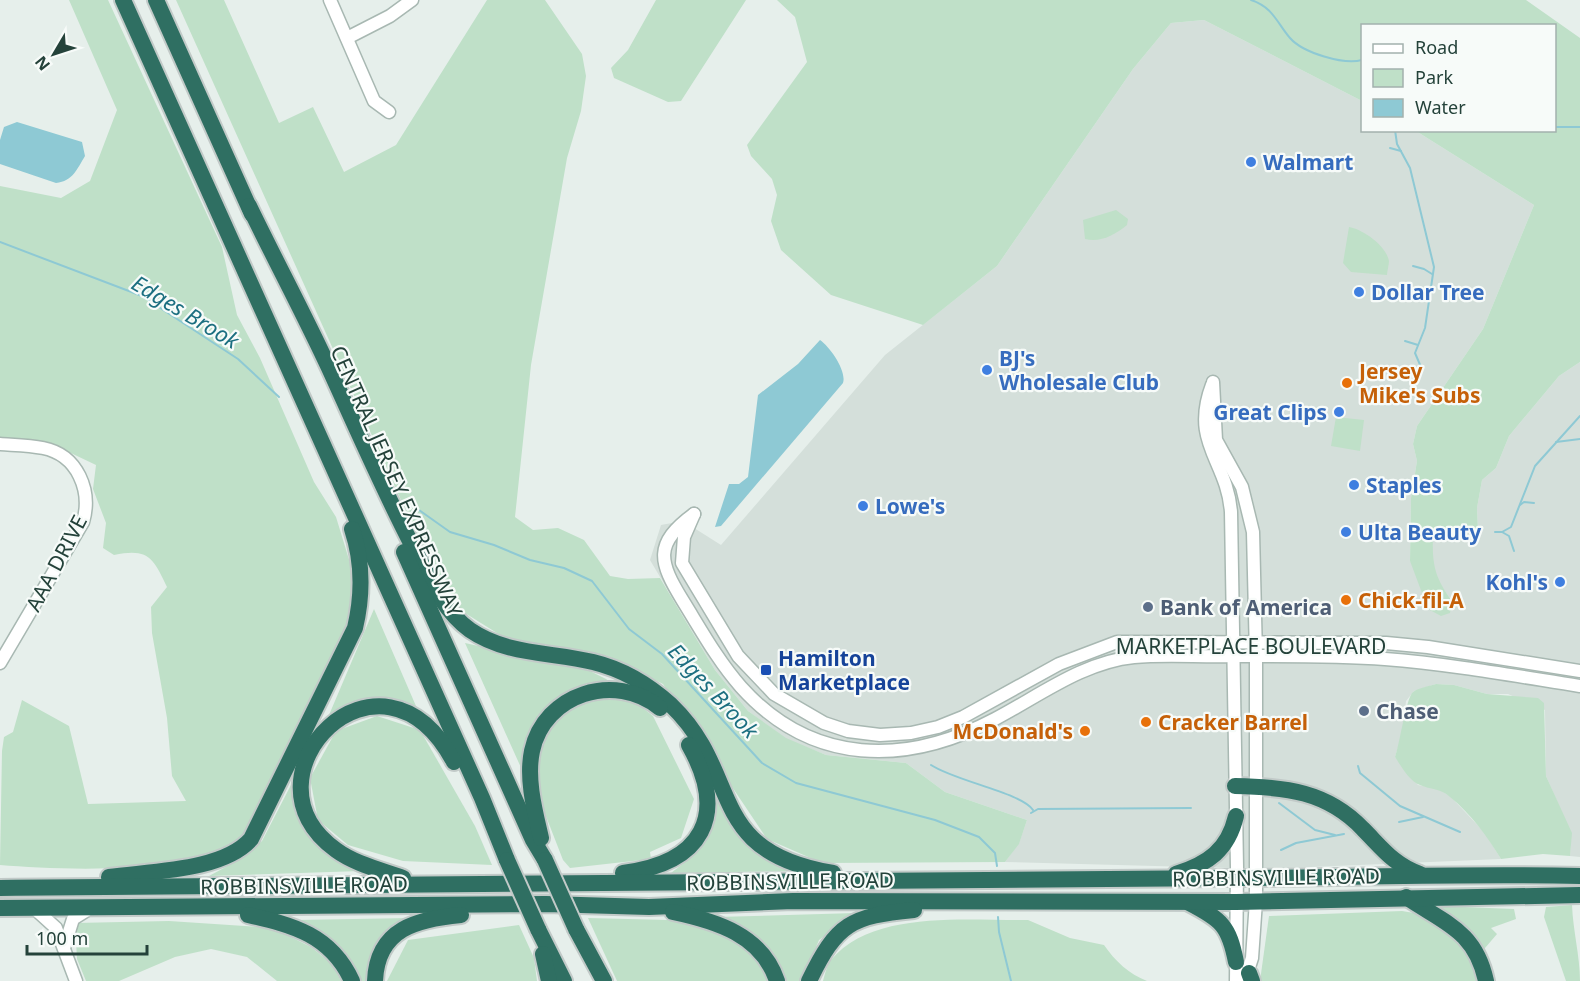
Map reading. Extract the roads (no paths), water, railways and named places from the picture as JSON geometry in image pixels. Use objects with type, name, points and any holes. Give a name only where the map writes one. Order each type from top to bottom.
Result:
[{"type":"highway","points":[[123,0],[482,798],[538,929],[564,981]]},
{"type":"highway","name":"CENTRAL JERSEY EXPRESSWAY","points":[[156,0],[533,840],[545,860],[597,981]]},
{"type":"highway","points":[[249,206],[327,365],[387,496],[437,594],[456,618],[469,629],[494,643],[592,662],[611,668],[644,684],[672,706],[695,734],[733,815],[752,839],[780,858],[864,880]]},
{"type":"highway","points":[[34,888],[216,862],[244,847],[257,830],[355,628],[361,592],[361,573],[355,538],[292,374]]},
{"type":"highway","points":[[545,860],[536,820],[530,766],[534,744],[545,722],[566,702],[595,691],[630,692],[654,703],[687,741],[701,771],[707,810],[700,832],[687,851],[667,864],[646,870],[573,882]]},
{"type":"highway","points":[[416,882],[364,864],[336,850],[317,831],[307,812],[302,777],[309,752],[323,731],[351,712],[375,707],[398,710],[420,719],[430,728],[445,744],[507,860]]},
{"type":"highway","points":[[1236,786],[1293,789],[1324,799],[1358,824],[1397,864],[1430,877]]},
{"type":"highway","points":[[1161,878],[1210,860],[1222,849],[1232,833],[1236,816]]},
{"type":"highway","name":"ROBBINSVILLE ROAD","points":[[0,888],[416,882],[1580,876]]},
{"type":"highway","name":"ROBBINSVILLE ROAD","points":[[0,908],[649,907],[793,901],[1236,902],[1580,895]]},
{"type":"highway","points":[[1406,897],[1445,919],[1465,936],[1478,956],[1486,981]]},
{"type":"highway","points":[[810,981],[834,938],[844,928],[866,917],[1007,902]]},
{"type":"highway","points":[[1186,902],[1222,923],[1232,939],[1244,976]]},
{"type":"highway","points":[[375,981],[382,952],[396,934],[404,928],[427,920],[498,912],[522,906]]},
{"type":"highway","points":[[649,907],[696,917],[738,933],[767,958],[777,981]]},
{"type":"highway","points":[[227,909],[297,927],[311,933],[340,960],[352,981]]},
{"type":"highway","points":[[538,929],[549,981]]},
{"type":"highway","points":[[576,929],[604,981]]},
{"type":"street","points":[[330,0],[374,101],[381,109],[389,112]]},
{"type":"street","points":[[347,38],[390,16],[412,0]]},
{"type":"street","points":[[1213,382],[1216,440],[1242,487],[1251,517],[1256,642],[1256,901],[1244,976],[1236,902],[1230,497],[1207,441],[1205,427],[1207,400],[1213,382]]},
{"type":"street","name":"AAA DRIVE","points":[[0,444],[45,448],[63,457],[78,472],[87,501],[83,522],[0,663]]},
{"type":"street","name":"MARKETPLACE BOULEVARD","points":[[1580,671],[1428,647],[1386,644],[1117,642],[1059,664],[963,717],[938,727],[910,733],[880,735],[848,731],[824,723],[774,694],[738,656],[682,563],[684,537],[694,514],[681,523],[666,545],[662,556],[673,584],[724,666],[756,701],[805,735],[864,751],[914,749],[943,743],[994,720],[1089,667],[1133,657],[1256,656],[1387,659],[1580,686]]},
{"type":"street","points":[[35,909],[56,928],[76,981]]},
{"type":"street","points":[[64,948],[73,919],[88,909]]},
{"type":"water","points":[[17,122],[82,142],[85,156],[74,174],[67,180],[56,183],[0,164],[0,140],[4,127]]},
{"type":"water","points":[[820,340],[837,360],[844,378],[843,383],[721,526],[715,527],[729,484],[739,484],[748,477],[758,395],[798,364]]},
{"type":"waterway","points":[[1251,0],[1270,11],[1290,38],[1304,48],[1324,57],[1345,61],[1361,60]]},
{"type":"waterway","points":[[1556,127],[1580,127]]},
{"type":"waterway","points":[[1395,132],[1397,144],[1410,168],[1434,267],[1425,328],[1415,353],[1421,367]]},
{"type":"waterway","points":[[1390,148],[1401,151]]},
{"type":"waterway","name":"Edges Brook","points":[[0,242],[142,296],[238,359],[279,397]]},
{"type":"waterway","points":[[1413,266],[1432,274]]},
{"type":"waterway","points":[[1405,341],[1418,345]]},
{"type":"waterway","points":[[1495,532],[1502,532],[1511,527],[1535,466],[1580,416]]},
{"type":"waterway","points":[[1556,442],[1580,439]]},
{"type":"waterway","points":[[1520,505],[1524,502],[1534,503]]},
{"type":"waterway","name":"Edges Brook","points":[[419,510],[450,532],[494,545],[530,560],[564,568],[592,581],[629,629],[662,654],[762,763],[796,783],[935,820],[979,837],[995,853],[997,866]]},
{"type":"waterway","points":[[1502,532],[1509,536],[1514,551]]},
{"type":"waterway","points":[[931,765],[1016,798],[1033,810]]},
{"type":"waterway","points":[[1358,766],[1360,773],[1400,806],[1460,832]]},
{"type":"waterway","points":[[1279,803],[1315,830],[1335,835]]},
{"type":"waterway","points":[[1031,813],[1038,809],[1191,808]]},
{"type":"waterway","points":[[1399,822],[1423,817]]},
{"type":"waterway","points":[[1281,850],[1296,843],[1344,834]]},
{"type":"waterway","name":"Edges Brook","points":[[998,917],[999,932],[1011,981]]},
{"type":"place","name":"Walmart","points":[[1251,162]]},
{"type":"place","name":"Dollar Tree","points":[[1359,292]]},
{"type":"place","name":"BJ's Wholesale Club","points":[[987,370]]},
{"type":"place","name":"Jersey Mike's Subs","points":[[1347,383]]},
{"type":"place","name":"Great Clips","points":[[1339,412]]},
{"type":"place","name":"Staples","points":[[1354,485]]},
{"type":"place","name":"Lowe's","points":[[863,506]]},
{"type":"place","name":"Ulta Beauty","points":[[1346,532]]},
{"type":"place","name":"Kohl's","points":[[1560,582]]},
{"type":"place","name":"Chick-fil-A","points":[[1346,600]]},
{"type":"place","name":"Bank of America","points":[[1148,607]]},
{"type":"place","name":"Hamilton Marketplace","points":[[766,670]]},
{"type":"place","name":"Chase","points":[[1364,711]]},
{"type":"place","name":"Cracker Barrel","points":[[1146,722]]},
{"type":"place","name":"McDonald's","points":[[1085,731]]}]
